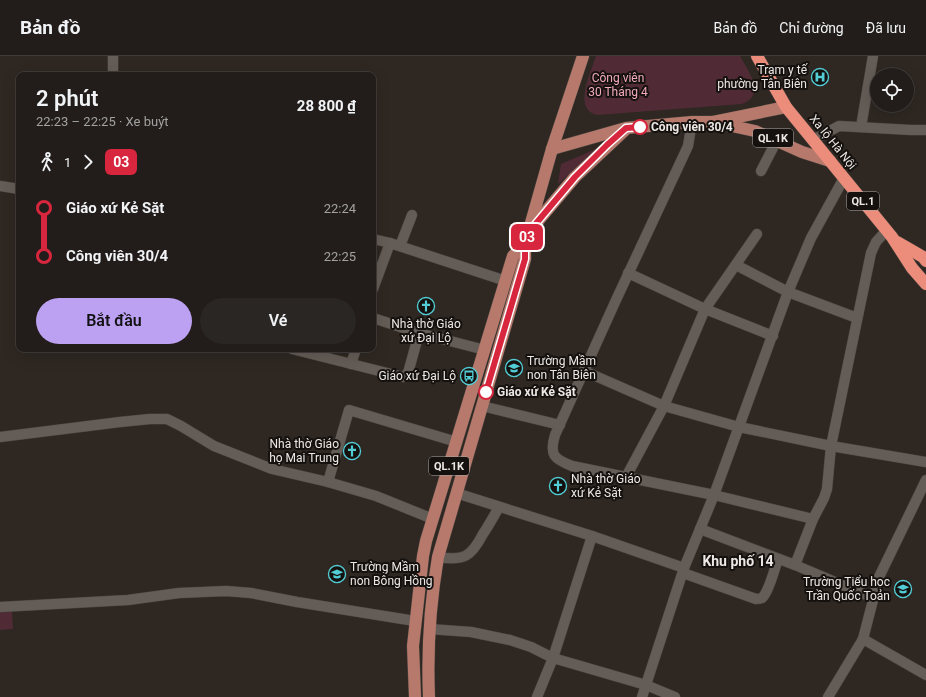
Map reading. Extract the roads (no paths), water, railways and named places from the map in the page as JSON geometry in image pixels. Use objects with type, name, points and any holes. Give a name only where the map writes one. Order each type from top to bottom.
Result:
[{"type":"highway","name":"Xa lộ Hà Nội","points":[[757,56],[786,108],[896,242],[912,268],[926,284]]},
{"type":"highway","name":"Xa lộ Hà Nội","points":[[896,242],[923,257],[926,261]]},
{"type":"main road","name":"QL.1K","points":[[429,697],[429,629],[438,557],[525,259],[526,238],[552,149],[583,56]]},
{"type":"main road","name":"QL.1K","points":[[552,149],[626,128],[692,122],[713,122],[786,108]]},
{"type":"main road","name":"QL.1K","points":[[713,122],[755,131],[802,152],[830,161]]},
{"type":"main road","name":"QL.1K","points":[[415,697],[413,646],[423,556],[513,256],[575,177],[626,128]]},
{"type":"street","points":[[113,56],[113,72]]},
{"type":"street","points":[[861,127],[873,56]]},
{"type":"street","points":[[692,122],[688,146],[628,273],[560,425],[552,446],[554,455],[558,460],[572,466],[714,495],[814,519]]},
{"type":"street","points":[[813,140],[839,126],[926,130]]},
{"type":"street","points":[[761,172],[777,140]]},
{"type":"street","points":[[642,697],[683,570],[714,495],[788,292],[811,238],[844,178]]},
{"type":"street","points":[[0,186],[16,189]]},
{"type":"street","points":[[376,283],[395,244],[412,215]]},
{"type":"street","points":[[795,565],[827,489],[831,446],[871,253],[876,242],[886,231]]},
{"type":"street","points":[[626,477],[664,406],[705,310],[757,234]]},
{"type":"street","points":[[376,239],[506,281]]},
{"type":"street","points":[[736,265],[788,292],[858,318]]},
{"type":"street","points":[[628,273],[705,310],[773,336]]},
{"type":"street","points":[[376,319],[419,333],[485,350]]},
{"type":"street","points":[[304,352],[403,377],[408,373],[419,333]]},
{"type":"street","points":[[352,364],[355,352]]},
{"type":"street","points":[[584,371],[664,406],[739,427],[831,446],[926,462]]},
{"type":"street","points":[[482,406],[560,425]]},
{"type":"street","points":[[328,482],[349,410],[457,442]]},
{"type":"street","points":[[0,437],[120,422],[167,419],[214,446],[272,469],[328,482],[376,496],[433,519]]},
{"type":"street","points":[[828,697],[863,639],[879,577],[926,480]]},
{"type":"street","points":[[456,493],[592,536],[756,599],[762,598],[766,592],[778,558]]},
{"type":"street","points":[[438,557],[451,559],[459,558],[475,549],[499,507]]},
{"type":"street","points":[[700,529],[778,558],[873,598]]},
{"type":"street","points":[[537,697],[552,658],[592,536]]},
{"type":"street","points":[[0,607],[128,600],[179,593],[226,591],[251,593],[415,621]]},
{"type":"street","points":[[429,629],[471,632],[510,640],[531,647],[552,658],[646,685],[675,697]]},
{"type":"street","points":[[863,639],[926,675]]},
{"type":"place","name":"Trạm y tế phường Tân Biên","points":[[820,77]]},
{"type":"place","name":"Công viên 30/4","points":[[640,127]]},
{"type":"place","name":"Nhà thờ Giáo xứ Đại Lộ","points":[[426,306]]},
{"type":"place","name":"Trường Mầm non Tân Biên","points":[[514,368]]},
{"type":"place","name":"Giáo xứ Đại Lộ","points":[[469,376]]},
{"type":"place","name":"Giáo xứ Kẻ Sặt","points":[[486,392]]},
{"type":"place","name":"Nhà thờ Giáo họ Mai Trung","points":[[352,451]]},
{"type":"place","name":"Nhà thờ Giáo xứ Kẻ Sặt","points":[[558,486]]},
{"type":"place","name":"Trường Mầm non Bông Hồng","points":[[337,574]]},
{"type":"place","name":"Trường Tiểu học Trần Quốc Toản","points":[[903,589]]},
{"type":"district","name":"Khu phố 14","points":[[738,561]]},
{"type":"park label","name":"Công viên 30 Tháng 4","points":[[618,85]]}]
